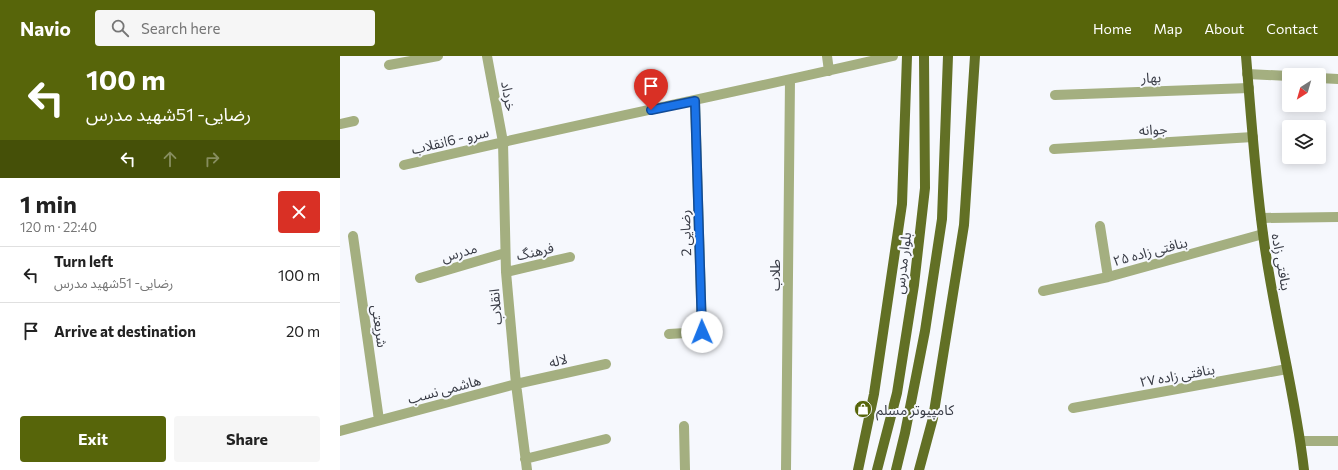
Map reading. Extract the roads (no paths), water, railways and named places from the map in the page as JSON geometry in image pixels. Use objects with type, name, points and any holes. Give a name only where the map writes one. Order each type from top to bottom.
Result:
[{"type":"main road","points":[[858,470],[874,394],[902,204],[907,56]]},
{"type":"main road","name":"بلوار مدرس","points":[[877,470],[897,393],[914,285],[925,188],[924,56]]},
{"type":"main road","points":[[896,470],[905,433],[925,331],[942,219],[948,56]]},
{"type":"main road","points":[[919,470],[933,418],[964,225],[975,56]]},
{"type":"main road","name":"بنافتی زاده","points":[[1246,56],[1263,234],[1286,369],[1301,441],[1304,470]]},
{"type":"street","points":[[390,65],[438,56]]},
{"type":"street","name":"خرداد","points":[[487,56],[503,142]]},
{"type":"street","points":[[826,56],[829,71]]},
{"type":"street","name":"سرو - 6انقلاب","points":[[404,165],[893,56]]},
{"type":"street","points":[[1248,74],[1282,76]]},
{"type":"street","points":[[1326,78],[1338,79]]},
{"type":"street","name":"طلاب","points":[[786,470],[790,80]]},
{"type":"street","name":"بهار","points":[[1055,95],[1249,88]]},
{"type":"street","name":"رضایی 2","points":[[669,334],[702,332],[695,101]]},
{"type":"street","points":[[340,124],[354,121]]},
{"type":"street","name":"جوانه","points":[[1054,149],[1253,137]]},
{"type":"street","name":"انقلاب","points":[[503,142],[506,272],[516,384],[526,470]]},
{"type":"street","points":[[1261,218],[1338,217]]},
{"type":"street","points":[[1100,226],[1108,277]]},
{"type":"street","name":"بنافتی زاده ۲۵","points":[[1043,291],[1108,277],[1263,234]]},
{"type":"street","name":"شریعتی","points":[[353,236],[379,420]]},
{"type":"street","name":"مدرس","points":[[420,278],[505,253]]},
{"type":"street","name":"فرهنگ","points":[[506,272],[570,257]]},
{"type":"street","name":"لاله","points":[[516,384],[606,364]]},
{"type":"street","name":"بنافتی زاده ۲۷","points":[[1073,408],[1286,369]]},
{"type":"street","name":"هاشمی نسب","points":[[340,431],[516,384]]},
{"type":"street","points":[[684,426],[685,470]]},
{"type":"street","points":[[525,459],[606,439]]},
{"type":"street","points":[[1301,441],[1338,441]]},
{"type":"place","name":"کامپیوتر مسلم","points":[[863,409]]}]
